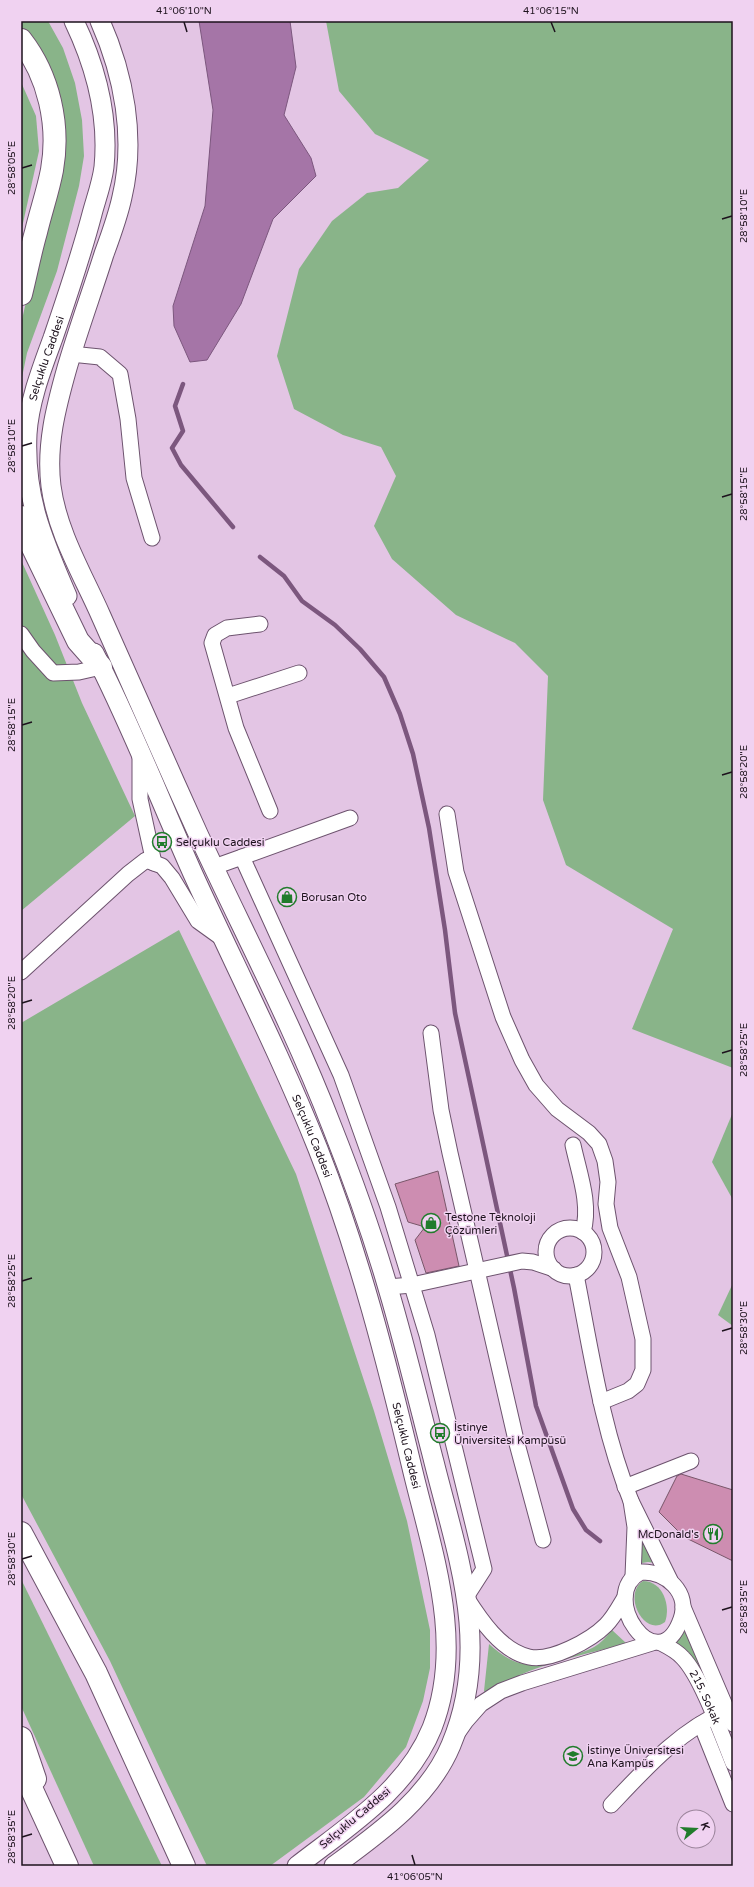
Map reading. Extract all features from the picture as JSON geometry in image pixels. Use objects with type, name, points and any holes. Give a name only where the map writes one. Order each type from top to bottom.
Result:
[{"type":"highway","points":[[21,40],[40,71],[49,96],[54,121],[52,168],[21,294]]},
{"type":"highway","points":[[21,517],[32,546],[78,641],[101,667]]},
{"type":"highway","points":[[21,1533],[96,1673],[184,1866]]},
{"type":"highway","points":[[21,1738],[49,1826]]},
{"type":"highway","points":[[21,1766],[67,1866]]},
{"type":"main road","name":"Selçuklu Caddesi","points":[[74,21],[87,49],[97,82],[105,138],[104,168],[85,240],[42,368],[32,406],[27,433],[30,492],[38,525],[78,622],[101,667],[301,1108],[319,1153],[341,1214],[378,1334],[399,1413],[440,1584],[446,1627],[446,1662],[441,1694],[432,1728],[416,1759],[386,1795],[297,1866]]},
{"type":"main road","name":"Selçuklu Caddesi","points":[[100,21],[112,48],[124,97],[127,128],[127,163],[123,194],[117,216],[71,354],[56,408],[51,432],[51,488],[58,516],[66,538],[214,867],[308,1068],[351,1178],[388,1287],[455,1542],[471,1630],[471,1663],[466,1698],[452,1744],[438,1770],[400,1815],[334,1866]]},
{"type":"street","points":[[71,354],[100,357],[120,374],[128,419],[134,478],[152,538]]},
{"type":"street","points":[[260,624],[227,628],[215,635],[212,643],[236,728],[270,811]]},
{"type":"street","points":[[21,634],[33,651],[53,673],[79,672],[101,667]]},
{"type":"street","points":[[228,696],[299,673]]},
{"type":"street","points":[[140,754],[140,799],[154,863]]},
{"type":"street","points":[[447,814],[456,872],[503,1017],[522,1060],[536,1085],[558,1108],[589,1133],[599,1144],[605,1161],[608,1182],[606,1204],[610,1228],[629,1276],[643,1339],[643,1370],[637,1384],[628,1391],[601,1402]]},
{"type":"street","points":[[214,867],[350,818]]},
{"type":"street","points":[[242,857],[341,1075],[388,1208],[427,1335],[484,1569],[466,1597],[482,1621],[498,1638],[515,1651],[529,1657],[538,1657],[572,1648],[594,1635],[606,1625],[616,1613],[624,1597],[627,1586],[633,1576],[635,1533],[631,1501]]},
{"type":"street","points":[[21,972],[128,874],[146,860],[162,866],[172,878],[198,921],[224,940]]},
{"type":"street","points":[[432,1033],[441,1110],[516,1440],[543,1540]]},
{"type":"street","points":[[573,1145],[586,1206],[586,1221],[583,1232]]},
{"type":"street","points":[[568,1228],[583,1232],[592,1244],[592,1259],[586,1269],[576,1275],[568,1276],[560,1274],[554,1269],[546,1255],[550,1240],[554,1234],[568,1228]]},
{"type":"street","points":[[388,1287],[412,1285],[522,1261],[533,1262],[554,1269]]},
{"type":"street","points":[[452,1744],[466,1721],[481,1704],[501,1691],[522,1683],[669,1638],[681,1619],[683,1607],[676,1589],[670,1580],[631,1501],[612,1446],[601,1402],[576,1275]]},
{"type":"street","points":[[625,1487],[691,1461]]},
{"type":"street","points":[[633,1576],[641,1572],[651,1572],[661,1574],[670,1580]]},
{"type":"street","points":[[624,1597],[626,1608],[632,1624],[642,1636],[656,1643]]},
{"type":"street","name":"215. Sokak","points":[[683,1607],[730,1717]]},
{"type":"street","name":"215. Sokak","points":[[656,1643],[672,1649],[683,1658],[691,1668],[707,1720],[733,1763]]},
{"type":"street","points":[[611,1805],[659,1754],[707,1720],[730,1717]]},
{"type":"street","points":[[707,1720],[733,1804]]},
{"type":"green space","points":[[21,21],[48,21],[63,48],[75,83],[82,120],[84,156],[79,186],[57,271],[27,353],[21,382],[21,324],[34,266],[56,185],[35,47],[21,28]]},
{"type":"green space","points":[[326,21],[733,21],[733,1068],[632,1029],[673,929],[566,865],[543,800],[548,676],[515,643],[456,615],[392,559],[374,526],[396,476],[381,447],[343,435],[294,409],[277,356],[299,269],[332,221],[367,193],[398,188],[429,160],[375,134],[339,91]]},
{"type":"green space","points":[[21,82],[36,116],[39,151],[21,232]]},
{"type":"green space","points":[[21,560],[55,635],[82,703],[135,816],[21,911]]},
{"type":"green space","points":[[179,930],[296,1174],[374,1411],[407,1521],[430,1630],[430,1668],[423,1701],[406,1747],[364,1797],[270,1866],[207,1866],[110,1661],[21,1494],[21,1023]]},
{"type":"green space","points":[[733,1112],[733,1200],[712,1162]]},
{"type":"green space","points":[[733,1283],[733,1326],[718,1315]]},
{"type":"green space","points":[[642,1534],[655,1563],[648,1562],[636,1564]]},
{"type":"green space","points":[[21,1579],[162,1866],[94,1866],[21,1706]]},
{"type":"green space","points":[[643,1581],[656,1585],[664,1596],[667,1609],[665,1622],[657,1625],[650,1624],[643,1619],[638,1612],[635,1604],[635,1595],[637,1587]]},
{"type":"green space","points":[[612,1630],[626,1643],[535,1669],[502,1684],[486,1694],[484,1691],[489,1644],[507,1658],[520,1663],[547,1663],[568,1658],[594,1647],[599,1644]]},
{"type":"green space","points":[[685,1631],[712,1694],[674,1643]]},
{"type":"shaded area","points":[[199,21],[290,21],[296,67],[284,115],[311,158],[316,176],[273,219],[241,304],[207,360],[190,362],[174,326],[173,306],[205,206],[213,110]]},
{"type":"building","name":"Testone Teknoloji Çözümleri","points":[[438,1171],[459,1266],[426,1273],[415,1240],[425,1227],[408,1222],[395,1184]]},
{"type":"building","points":[[681,1474],[733,1490],[733,1561],[684,1537],[659,1512],[677,1476]]},
{"type":"waterway","points":[[183,384],[175,406],[183,431],[172,448],[181,465],[233,527]]},
{"type":"waterway","points":[[260,557],[284,576],[302,601],[335,625],[360,649],[384,677],[400,714],[413,754],[429,828],[445,930],[455,1013],[514,1288],[536,1406],[573,1509],[586,1530],[600,1541]]},
{"type":"place","name":"Selçuklu Caddesi","points":[[162,842]]},
{"type":"place","name":"Borusan Oto","points":[[287,897]]},
{"type":"place","name":"Testone Teknoloji Çözümleri","points":[[431,1223]]},
{"type":"place","name":"İstinye Üniversitesi Kampüsü","points":[[440,1433]]},
{"type":"place","name":"McDonald's","points":[[713,1534]]},
{"type":"place","name":"İstinye Üniversitesi Ana Kampüs","points":[[573,1756]]}]
